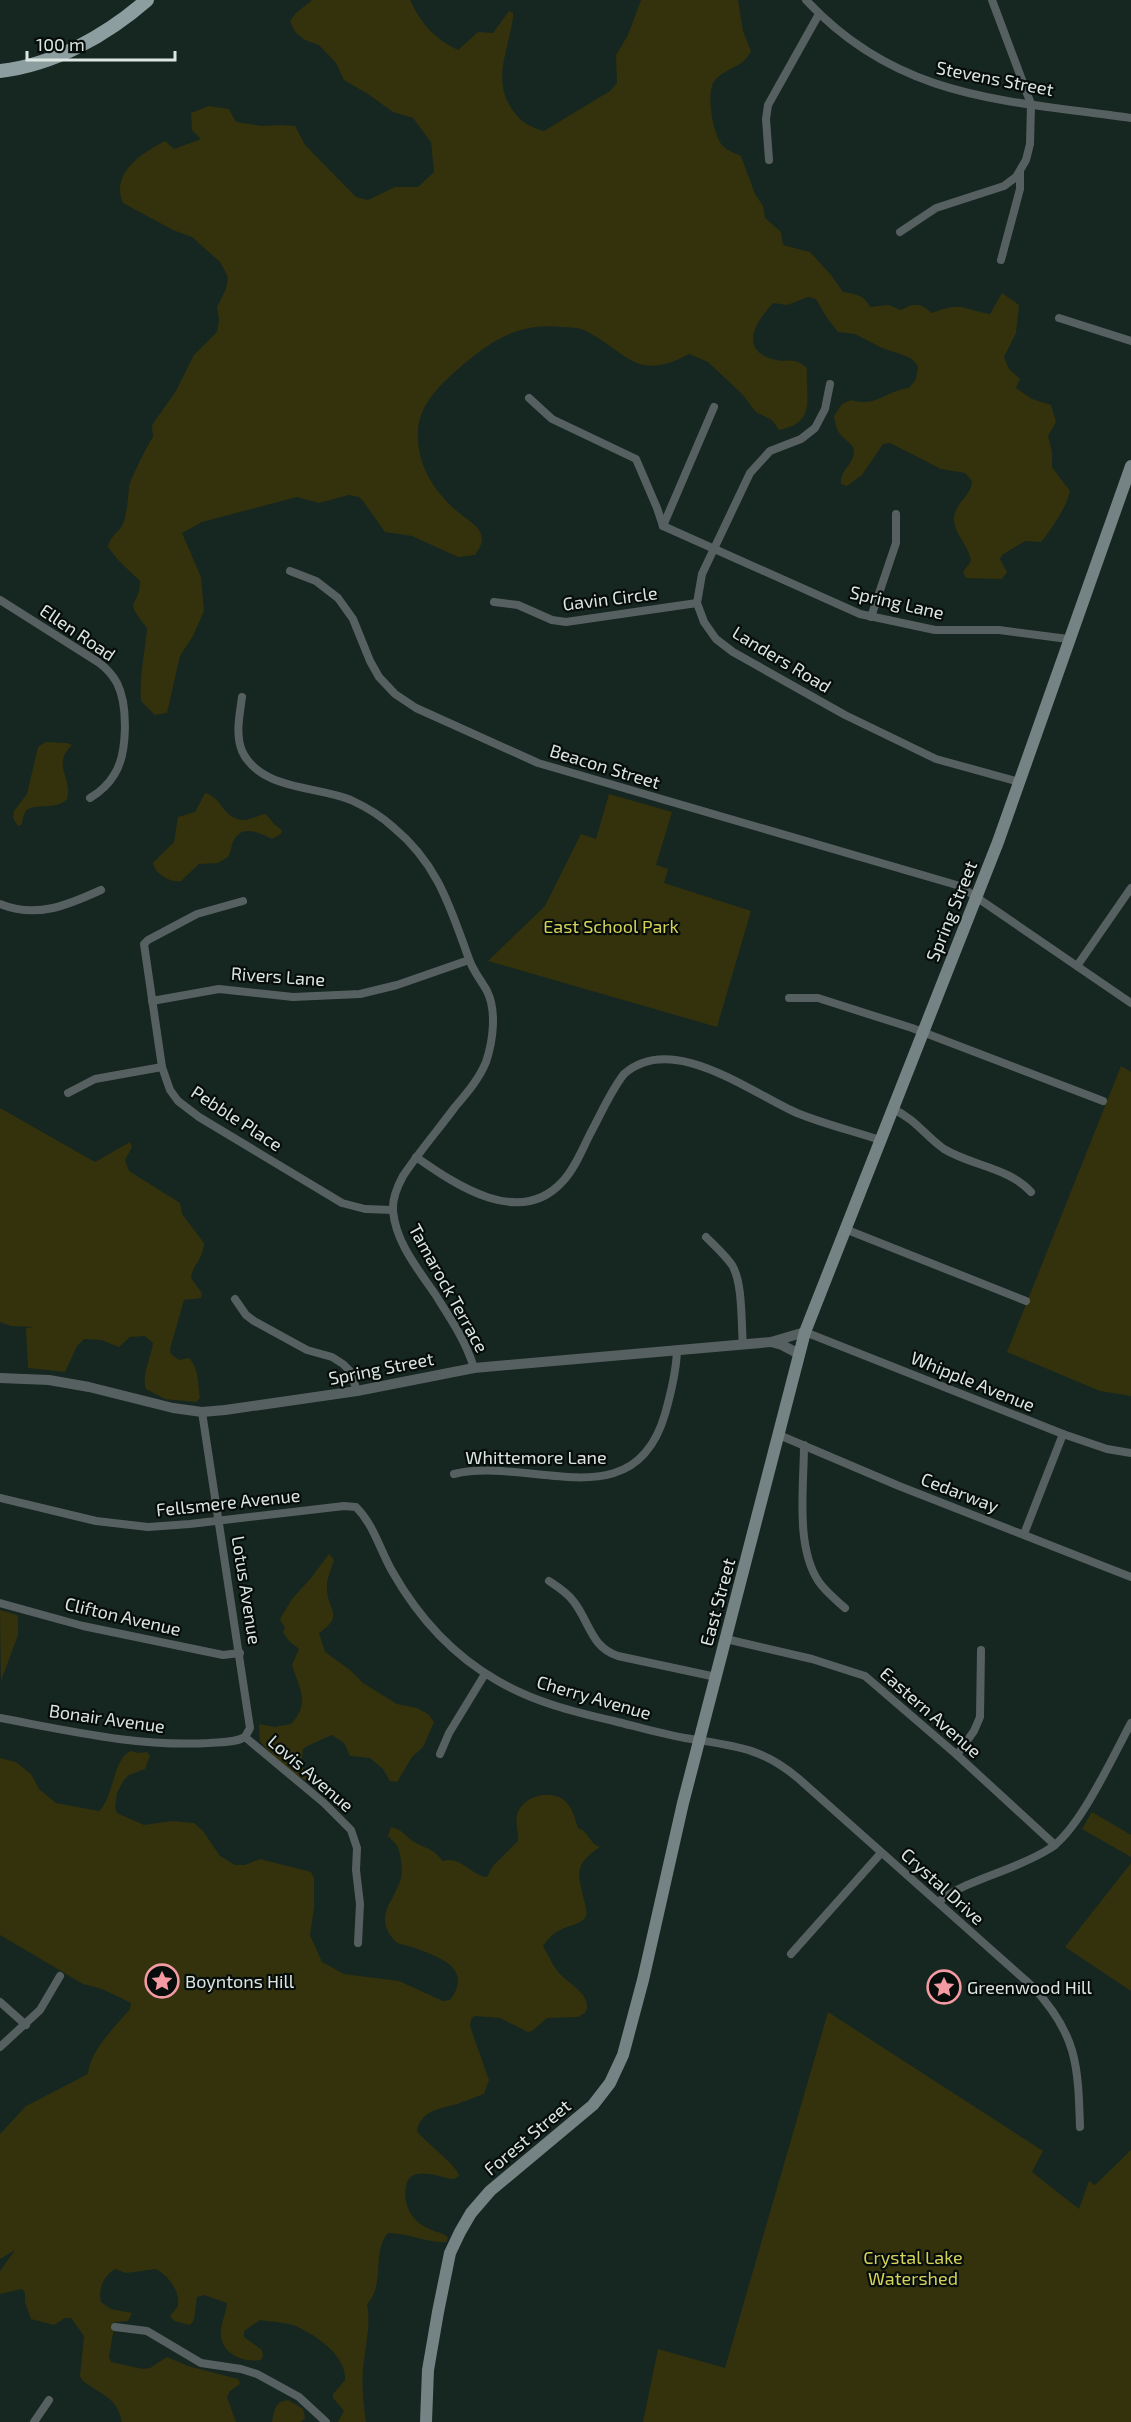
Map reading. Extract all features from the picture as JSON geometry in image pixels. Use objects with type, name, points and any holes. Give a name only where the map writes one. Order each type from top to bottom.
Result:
[{"type":"main road","points":[[0,71],[29,65],[62,54],[114,25],[147,0]]},
{"type":"main road","name":"Spring Street","points":[[805,1332],[924,1032],[1019,782],[1131,466]]},
{"type":"main road","name":"East Street","points":[[665,1881],[805,1332]]},
{"type":"main road","name":"Forest Street","points":[[426,2422],[431,2351],[446,2271],[455,2241],[471,2213],[485,2196],[588,2109],[613,2079],[632,2026],[665,1881]]},
{"type":"street","name":"Stevens Street","points":[[807,0],[819,14],[866,52],[911,76],[949,89],[1031,104],[1131,118]]},
{"type":"street","points":[[900,232],[936,208],[999,189],[1013,180],[1029,152],[1031,104],[992,0]]},
{"type":"street","points":[[769,160],[766,115],[768,105],[819,14]]},
{"type":"street","points":[[1001,260],[1018,197],[1020,171]]},
{"type":"street","points":[[1059,318],[1131,341]]},
{"type":"street","points":[[697,603],[702,574],[753,467],[770,451],[801,439],[815,428],[825,409],[830,384]]},
{"type":"street","points":[[528,398],[552,419],[636,459],[663,526]]},
{"type":"street","points":[[663,526],[714,407]]},
{"type":"street","points":[[871,617],[896,543],[896,514]]},
{"type":"street","name":"Spring Lane","points":[[663,526],[845,609],[871,617],[935,630],[999,630],[1068,639]]},
{"type":"street","name":"Beacon Street","points":[[290,571],[316,581],[338,598],[353,619],[370,661],[382,681],[401,698],[429,714],[544,765],[959,886],[1131,1003]]},
{"type":"street","name":"Ellen Road","points":[[0,600],[98,662],[117,684],[124,715],[122,758],[110,782],[90,798]]},
{"type":"street","name":"Gavin Circle","points":[[494,602],[518,605],[552,620],[566,622],[697,603]]},
{"type":"street","name":"Landers Road","points":[[697,603],[711,634],[733,652],[767,673],[845,715],[936,759],[1019,782]]},
{"type":"street","name":"Tamarock Terrace","points":[[242,696],[239,739],[243,752],[250,762],[277,781],[350,800],[374,812],[402,834],[421,855],[442,887],[469,960],[491,1002],[492,1030],[485,1064],[472,1087],[416,1157],[397,1187],[393,1210],[404,1246],[454,1325],[474,1368]]},
{"type":"street","points":[[1077,966],[1131,888]]},
{"type":"street","points":[[0,904],[24,910],[49,910],[62,907],[101,890]]},
{"type":"street","name":"Pebble Place","points":[[243,901],[196,914],[144,943],[162,1067],[174,1096],[199,1117],[342,1203],[365,1209],[393,1210]]},
{"type":"street","name":"Rivers Lane","points":[[152,1001],[227,989],[293,997],[352,995],[397,985],[469,960]]},
{"type":"street","points":[[789,998],[818,998],[924,1032],[1103,1101]]},
{"type":"street","points":[[416,1157],[491,1200],[516,1203],[541,1197],[556,1188],[567,1175],[624,1074],[640,1064],[658,1060],[712,1069],[796,1113],[880,1140]]},
{"type":"street","points":[[68,1093],[95,1079],[162,1067]]},
{"type":"street","points":[[893,1109],[919,1125],[945,1149],[1018,1180],[1031,1192]]},
{"type":"street","points":[[845,1229],[1026,1301]]},
{"type":"street","points":[[706,1238],[728,1260],[734,1270],[743,1345]]},
{"type":"street","points":[[235,1299],[246,1315],[254,1321],[307,1350],[332,1357],[343,1364],[350,1371],[357,1391]]},
{"type":"street","name":"Spring Street","points":[[0,1378],[59,1381],[163,1406],[202,1412],[249,1408],[357,1391],[474,1368],[771,1342],[805,1332]]},
{"type":"street","name":"Whipple Avenue","points":[[805,1332],[1063,1434],[1107,1449],[1131,1453]]},
{"type":"street","points":[[771,1342],[798,1354]]},
{"type":"street","name":"Whittemore Lane","points":[[454,1474],[464,1471],[501,1471],[600,1477],[629,1468],[646,1454],[658,1435],[675,1378],[677,1351]]},
{"type":"street","name":"Lotus Avenue","points":[[202,1412],[250,1728],[245,1737]]},
{"type":"street","points":[[1024,1534],[1063,1434]]},
{"type":"street","name":"Cedarway","points":[[778,1435],[899,1486],[1131,1576]]},
{"type":"street","points":[[804,1445],[803,1517],[807,1554],[819,1581],[845,1608]]},
{"type":"street","name":"Fellsmere Avenue","points":[[0,1498],[62,1514],[118,1524],[170,1526],[353,1506]]},
{"type":"street","name":"Cherry Avenue","points":[[353,1506],[366,1520],[391,1570],[420,1615],[452,1650],[485,1674],[524,1694],[558,1707],[643,1729],[700,1739]]},
{"type":"street","points":[[549,1581],[575,1603],[593,1638],[603,1649],[618,1656],[716,1677]]},
{"type":"street","name":"Clifton Avenue","points":[[0,1603],[83,1626],[223,1654],[240,1653]]},
{"type":"street","name":"Eastern Avenue","points":[[726,1639],[812,1659],[861,1674],[957,1755],[1055,1845]]},
{"type":"street","points":[[957,1755],[974,1731],[981,1713],[981,1650]]},
{"type":"street","points":[[440,1754],[449,1733],[485,1674]]},
{"type":"street","name":"Bonair Avenue","points":[[0,1718],[138,1742],[188,1744],[234,1741],[245,1737]]},
{"type":"street","points":[[938,1902],[954,1891],[1055,1845],[1077,1820],[1131,1724]]},
{"type":"street","name":"Lovis Avenue","points":[[245,1737],[324,1803],[351,1830],[357,1848],[356,1870],[360,1904],[358,1943]]},
{"type":"street","name":"Crystal Drive","points":[[700,1739],[753,1751],[774,1760],[1032,1986],[1058,2018],[1068,2035],[1080,2088],[1080,2127]]},
{"type":"street","points":[[791,1954],[881,1853]]},
{"type":"street","points":[[0,2047],[40,2010],[60,1976]]},
{"type":"street","points":[[0,2002],[26,2025]]},
{"type":"street","points":[[116,2327],[147,2331],[201,2363],[241,2369],[257,2374],[293,2393],[327,2422]]},
{"type":"street","points":[[34,2422],[49,2400]]},
{"type":"green space","points":[[312,0],[410,0],[430,30],[458,50],[478,32],[493,33],[509,11],[513,13],[503,66],[503,89],[507,101],[517,116],[528,125],[544,131],[610,91],[617,83],[616,55],[628,35],[641,0],[738,0],[743,31],[751,51],[744,61],[720,76],[712,86],[712,114],[720,142],[728,150],[741,156],[755,194],[763,206],[765,218],[781,232],[783,245],[810,252],[843,292],[859,296],[870,307],[888,305],[901,310],[917,305],[932,313],[950,307],[962,307],[990,314],[1002,293],[1019,305],[1016,333],[1004,357],[1009,369],[1020,379],[1016,388],[1032,399],[1051,405],[1056,422],[1048,436],[1052,452],[1052,467],[1070,491],[1062,511],[1050,530],[1041,542],[1025,541],[1002,555],[1000,559],[1007,572],[1002,579],[966,578],[963,572],[971,561],[954,520],[956,509],[971,486],[972,481],[965,473],[941,469],[890,443],[883,444],[862,475],[847,486],[841,484],[842,475],[853,457],[854,450],[839,432],[834,416],[842,404],[851,400],[874,401],[909,388],[916,379],[918,366],[912,359],[882,348],[855,334],[838,332],[816,299],[808,297],[787,305],[773,303],[761,318],[754,334],[753,341],[762,354],[772,359],[797,362],[807,368],[808,399],[804,415],[791,427],[779,430],[772,420],[756,412],[742,394],[708,362],[689,354],[656,366],[644,365],[622,355],[582,329],[546,326],[531,328],[505,336],[469,360],[444,382],[422,412],[418,442],[423,465],[441,495],[481,534],[481,543],[475,555],[458,557],[412,536],[385,532],[363,501],[359,497],[349,495],[319,503],[297,497],[202,522],[182,533],[201,577],[204,611],[193,636],[180,656],[167,713],[155,715],[141,701],[141,674],[147,628],[133,606],[140,581],[108,547],[111,539],[123,524],[130,484],[153,437],[152,425],[176,391],[194,355],[217,332],[219,320],[217,307],[226,289],[228,277],[220,262],[192,237],[173,230],[123,203],[120,192],[125,173],[138,158],[165,141],[174,149],[201,139],[192,130],[191,113],[209,106],[229,109],[236,122],[263,126],[295,126],[305,145],[356,197],[368,200],[395,187],[418,187],[434,172],[431,142],[413,118],[393,112],[344,80],[336,63],[319,45],[305,40],[295,32],[290,21]]},
{"type":"green space","points":[[46,742],[72,745],[63,759],[67,799],[58,805],[30,808],[26,811],[21,825],[18,826],[13,818],[14,811],[27,794],[38,747]]},
{"type":"green space","points":[[205,793],[211,795],[236,819],[246,820],[266,814],[282,830],[281,834],[272,839],[256,832],[245,831],[236,836],[228,857],[218,863],[199,864],[181,881],[168,879],[157,871],[153,863],[174,842],[178,817],[195,812]]},
{"type":"green space","name":"East School Park","points":[[609,794],[672,812],[656,865],[668,869],[664,883],[751,911],[717,1027],[488,961],[545,906],[581,834],[596,839]]},
{"type":"green space","points":[[1121,1066],[1131,1072],[1131,1396],[1100,1391],[1007,1352]]},
{"type":"green space","points":[[0,1108],[95,1162],[130,1142],[132,1147],[125,1160],[129,1171],[180,1203],[182,1214],[204,1243],[202,1254],[191,1278],[202,1293],[201,1298],[184,1300],[170,1349],[171,1354],[179,1360],[189,1358],[195,1367],[200,1398],[196,1402],[165,1399],[146,1389],[145,1372],[153,1343],[145,1336],[130,1337],[119,1347],[101,1340],[84,1339],[77,1346],[65,1372],[28,1368],[26,1328],[35,1327],[11,1326],[0,1322]]},
{"type":"green space","points":[[329,1554],[334,1560],[327,1583],[333,1616],[332,1621],[319,1633],[325,1652],[350,1670],[363,1683],[397,1704],[417,1708],[428,1714],[434,1722],[423,1747],[412,1757],[397,1782],[390,1781],[383,1769],[370,1758],[350,1756],[344,1743],[332,1735],[303,1749],[301,1766],[314,1783],[294,1773],[260,1741],[259,1724],[275,1727],[291,1724],[301,1709],[302,1695],[292,1665],[299,1649],[283,1632],[285,1628],[280,1619],[292,1599]]},
{"type":"green space","points":[[0,1610],[18,1617],[18,1635],[1,1681]]},
{"type":"green space","points":[[131,1751],[147,1752],[150,1756],[145,1769],[129,1775],[124,1780],[117,1793],[115,1808],[117,1813],[144,1825],[172,1821],[194,1823],[203,1831],[220,1856],[235,1865],[245,1865],[260,1859],[311,1872],[314,1878],[314,1908],[310,1935],[322,1962],[344,1974],[399,1981],[443,2001],[450,2000],[457,1989],[458,1979],[455,1971],[441,1959],[397,1942],[388,1932],[385,1924],[387,1909],[402,1872],[398,1849],[388,1836],[391,1827],[400,1830],[411,1840],[431,1850],[443,1861],[455,1861],[487,1877],[493,1866],[518,1841],[516,1819],[522,1806],[533,1797],[547,1795],[561,1798],[566,1802],[578,1828],[600,1847],[585,1860],[579,1872],[586,1911],[585,1918],[555,1933],[543,1946],[558,1972],[584,1997],[587,2007],[585,2013],[578,2017],[547,2018],[528,2032],[500,2018],[475,2016],[471,2019],[470,2026],[489,2080],[484,2094],[438,2109],[427,2115],[419,2124],[417,2131],[453,2166],[459,2176],[454,2179],[426,2174],[413,2175],[406,2187],[406,2201],[410,2213],[419,2223],[448,2238],[446,2242],[439,2242],[388,2233],[383,2241],[376,2288],[367,2304],[368,2325],[363,2369],[366,2422],[338,2422],[344,2411],[333,2398],[333,2394],[345,2380],[344,2371],[335,2354],[310,2333],[290,2324],[260,2320],[244,2331],[244,2337],[262,2350],[263,2356],[261,2360],[255,2361],[242,2359],[225,2348],[222,2342],[221,2327],[227,2303],[204,2295],[197,2297],[194,2320],[190,2325],[174,2321],[170,2316],[178,2306],[177,2295],[173,2284],[165,2276],[156,2269],[126,2273],[115,2269],[107,2275],[102,2284],[101,2302],[111,2309],[132,2313],[128,2321],[115,2322],[109,2357],[111,2362],[143,2369],[150,2368],[167,2357],[188,2366],[238,2379],[240,2384],[230,2391],[227,2397],[236,2422],[122,2422],[120,2413],[112,2401],[82,2380],[80,2376],[84,2336],[71,2318],[65,2318],[54,2325],[31,2319],[22,2289],[0,2294],[0,2271],[15,2250],[0,2259],[0,2134],[26,2106],[88,2074],[93,2056],[130,2009],[131,2003],[102,1989],[83,1984],[0,1935],[0,1758],[16,1762],[31,1774],[39,1789],[56,1803],[99,1811],[108,1797],[121,1761]]},
{"type":"green space","points":[[1092,1812],[1131,1835],[1131,1857],[1082,1829]]},
{"type":"green space","points":[[1131,1863],[1131,1991],[1065,1947]]},
{"type":"green space","name":"Crystal Lake Watershed","points":[[828,2012],[1043,2151],[1032,2172],[1079,2209],[1089,2181],[1095,2185],[1131,2150],[1131,2422],[643,2422],[658,2349],[725,2368]]},
{"type":"green space","points":[[288,2400],[303,2409],[305,2418],[301,2422],[272,2422],[278,2405]]},
{"type":"place","name":"Boyntons Hill","points":[[162,1981]]},
{"type":"place","name":"Greenwood Hill","points":[[944,1987]]}]
